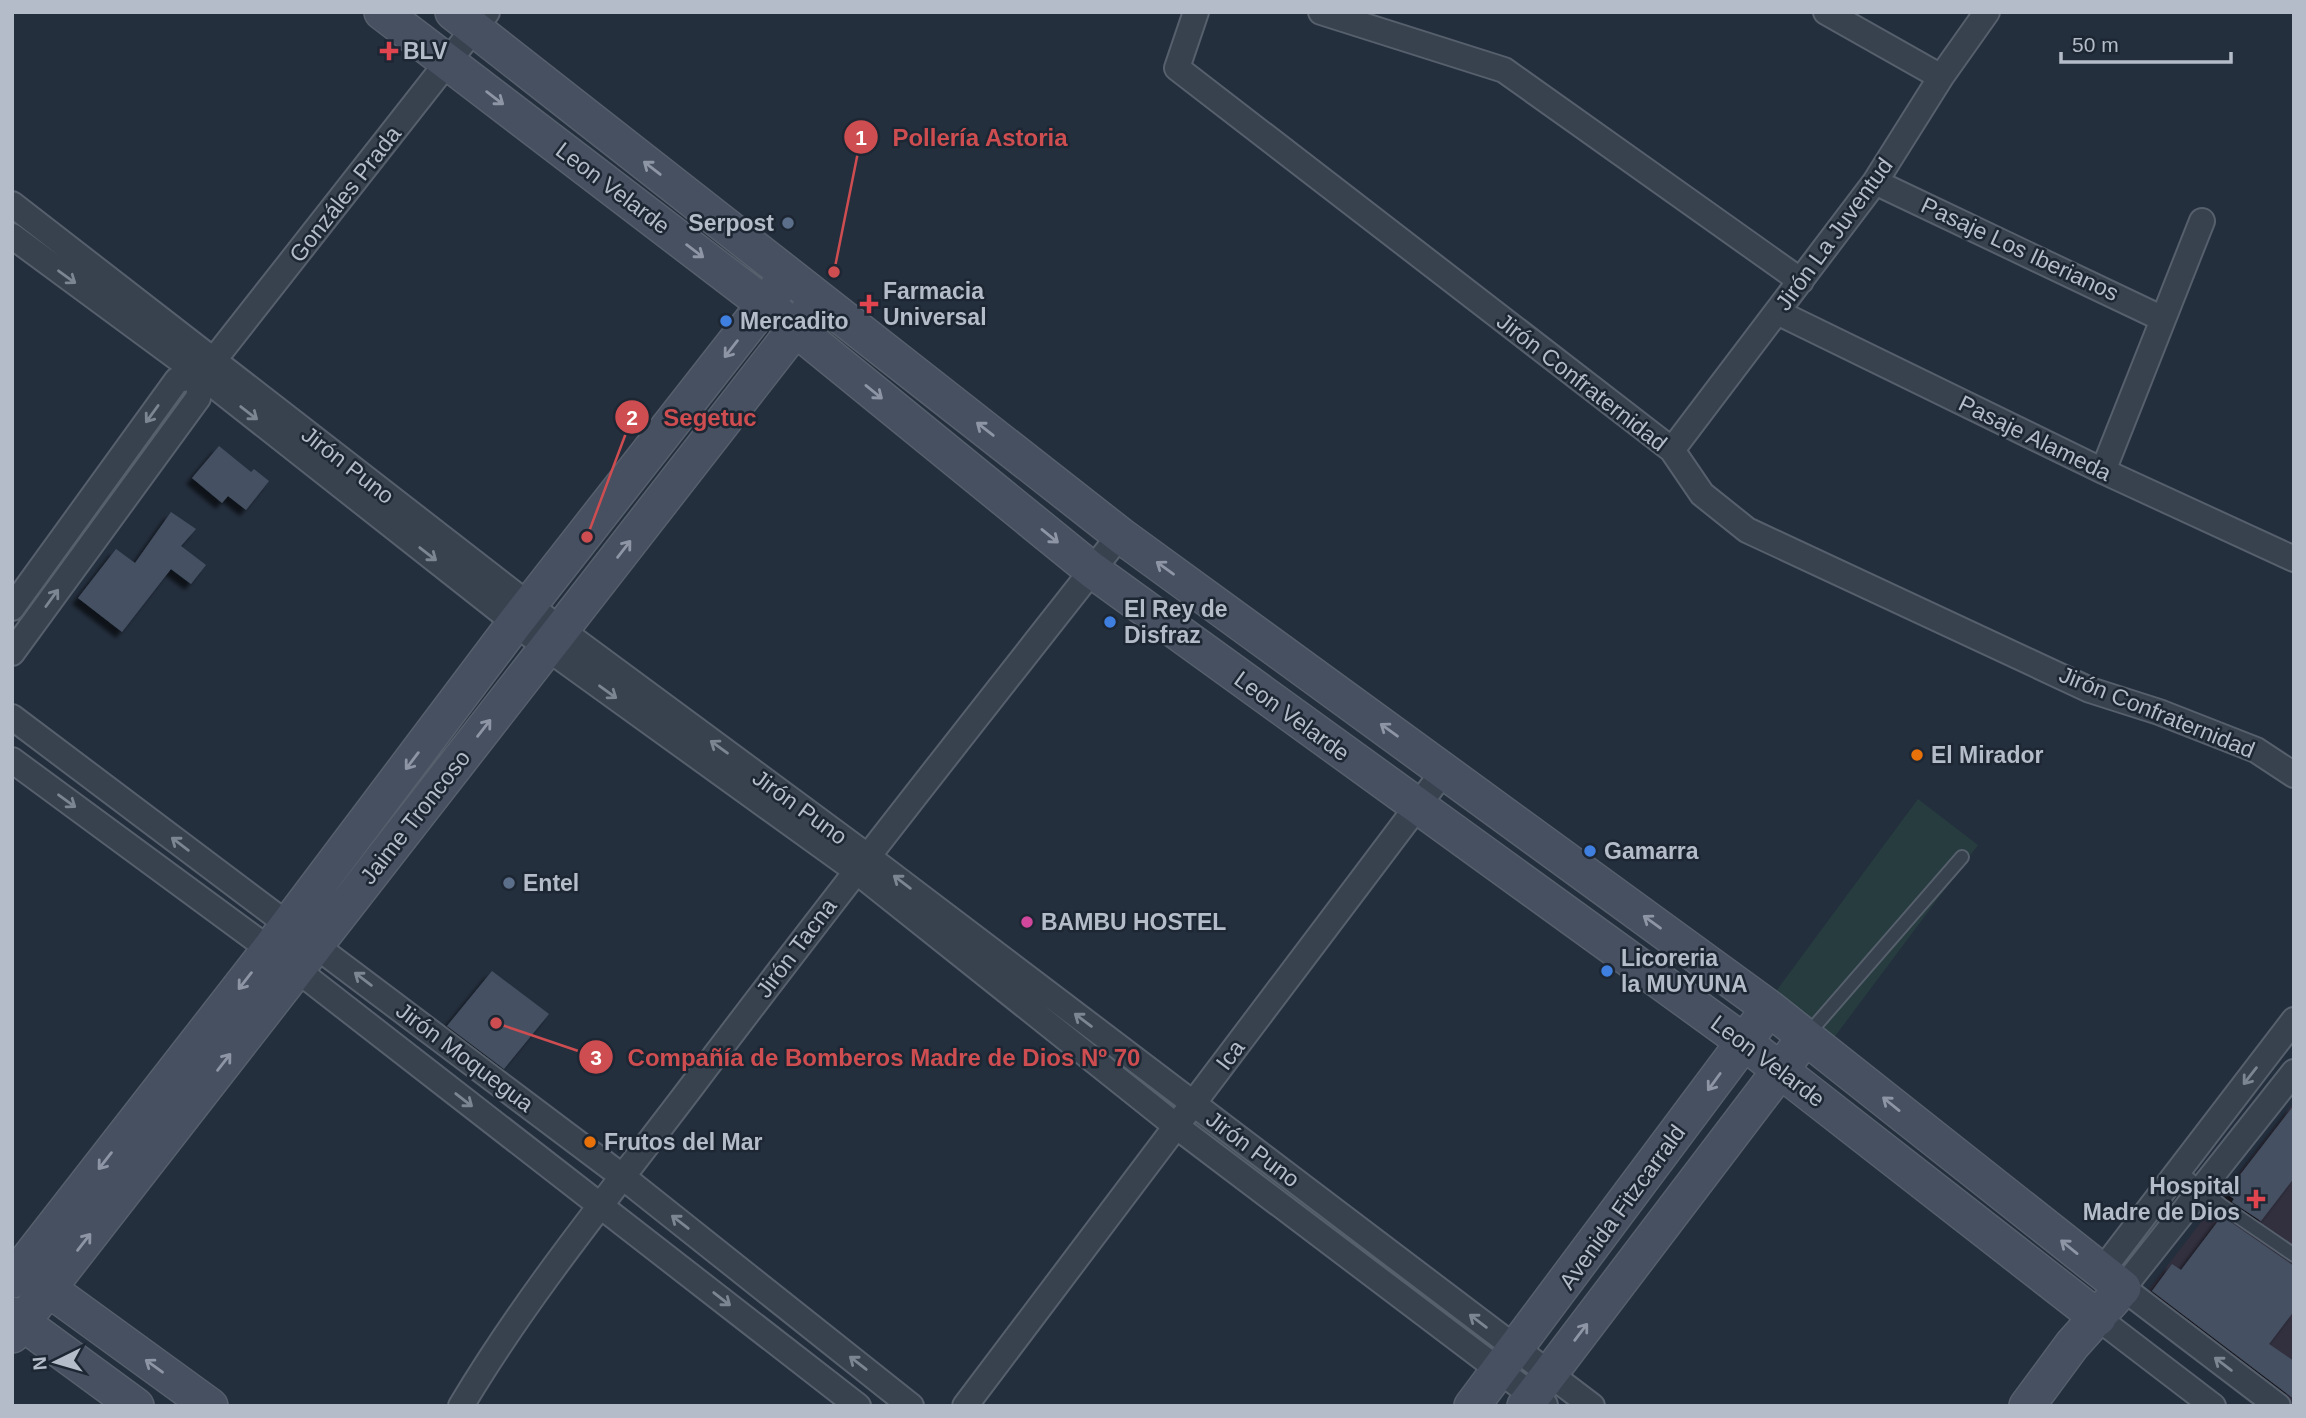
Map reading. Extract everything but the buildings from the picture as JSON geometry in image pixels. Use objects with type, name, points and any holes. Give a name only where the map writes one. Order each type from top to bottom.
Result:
[{"type":"street","name":"Leon Velarde","points":[[382,12],[766,305],[1092,570],[1744,1042],[2213,1406]]},
{"type":"street","name":"Jirón Confraternidad","points":[[1196,12],[1177,68],[1672,450],[1702,494],[1747,530],[2090,690],[2159,712],[2256,750],[2294,775]]},
{"type":"street","points":[[1321,12],[1504,70],[1801,281]]},
{"type":"street","points":[[1826,12],[1941,77]]},
{"type":"street","name":"Jirón La Juventud","points":[[1672,450],[1875,182],[1941,77],[1987,12]]},
{"type":"street","name":"Leon Velarde","points":[[472,18],[818,299],[1120,535],[1769,1008],[2112,1280],[2278,1406]]},
{"type":"street","name":"Gonzáles Prada","points":[[12,653],[198,398],[208,368],[450,62],[472,18]]},
{"type":"street","name":"Pasaje Los Iberianos","points":[[1875,182],[2163,319]]},
{"type":"street","name":"Jirón Puno","points":[[12,204],[208,368],[554,639],[1193,1103],[1508,1361],[1538,1395],[1592,1406]]},
{"type":"street","points":[[2103,471],[2202,221]]},
{"type":"street","name":"Jirón Puno","points":[[12,236],[208,368]]},
{"type":"street","name":"Jaime Troncoso","points":[[292,947],[522,614],[788,275]]},
{"type":"street","name":"Jaime Troncoso","points":[[15,1324],[23,1275],[292,947],[554,639],[818,299]]},
{"type":"street","name":"Pasaje Alameda","points":[[1777,312],[2103,471],[2294,559]]},
{"type":"street","points":[[12,608],[177,380],[208,368]]},
{"type":"street","name":"Jirón Tacna","points":[[461,1406],[483,1368],[623,1177],[861,863],[1120,535]]},
{"type":"street","name":"Jirón Moquegua","points":[[12,717],[292,947],[425,1070],[858,1406]]},
{"type":"street","name":"Jirón Moquegua","points":[[12,760],[292,947],[446,1042],[623,1177],[911,1406]]},
{"type":"street","name":"Ica","points":[[965,1406],[1444,771]]},
{"type":"street","name":"Jirón Puno","points":[[861,863],[1176,1126],[1508,1361]]},
{"type":"street","name":"Avenida Fitzcarrald","points":[[1472,1406],[1769,1008]]},
{"type":"street","points":[[2027,1406],[2072,1345],[2090,1311],[2112,1280],[2178,1170],[2293,1023]]},
{"type":"street","name":"Avenida Fitzcarrald","points":[[1538,1395],[1806,1036]]},
{"type":"street","points":[[425,1070],[446,1042]]},
{"type":"street","points":[[2112,1280],[2201,1189],[2294,1072]]},
{"type":"street","points":[[23,1275],[210,1406]]},
{"type":"street","points":[[15,1324],[136,1406]]},
{"type":"street","name":"Jirón Tacna","points":[[447,1406],[483,1368]]},
{"type":"lane","points":[[1806,1036],[1962,857]]},
{"type":"lane","points":[[2178,1170],[2294,1255]]},
{"type":"shaded area","name":"Hospital Madre de Dios","points":[[2294,1102],[2294,1406],[2289,1406],[2144,1296]]},
{"type":"green space","points":[[1918,799],[1978,845],[1830,1043],[1774,994]]},
{"type":"place","name":"BLV","points":[[389,51]]},
{"type":"place","name":"Serpost","points":[[788,223]]},
{"type":"place","name":"Pollería Astoria","points":[[834,272]]},
{"type":"place","name":"Farmacia Universal","points":[[869,304]]},
{"type":"place","name":"Mercadito","points":[[726,321]]},
{"type":"place","name":"Segetuc","points":[[587,537]]},
{"type":"place","name":"El Rey de Disfraz","points":[[1110,622]]},
{"type":"place","name":"El Mirador","points":[[1917,755]]},
{"type":"place","name":"Gamarra","points":[[1590,851]]},
{"type":"place","name":"Entel","points":[[509,883]]},
{"type":"place","name":"BAMBU HOSTEL","points":[[1027,922]]},
{"type":"place","name":"Licoreria la MUYUNA","points":[[1607,971]]},
{"type":"place","name":"Compañía de Bomberos Madre de Dios Nº 70","points":[[496,1023]]},
{"type":"place","name":"Frutos del Mar","points":[[590,1142]]},
{"type":"place","name":"Hospital Madre de Dios","points":[[2256,1199]]}]
